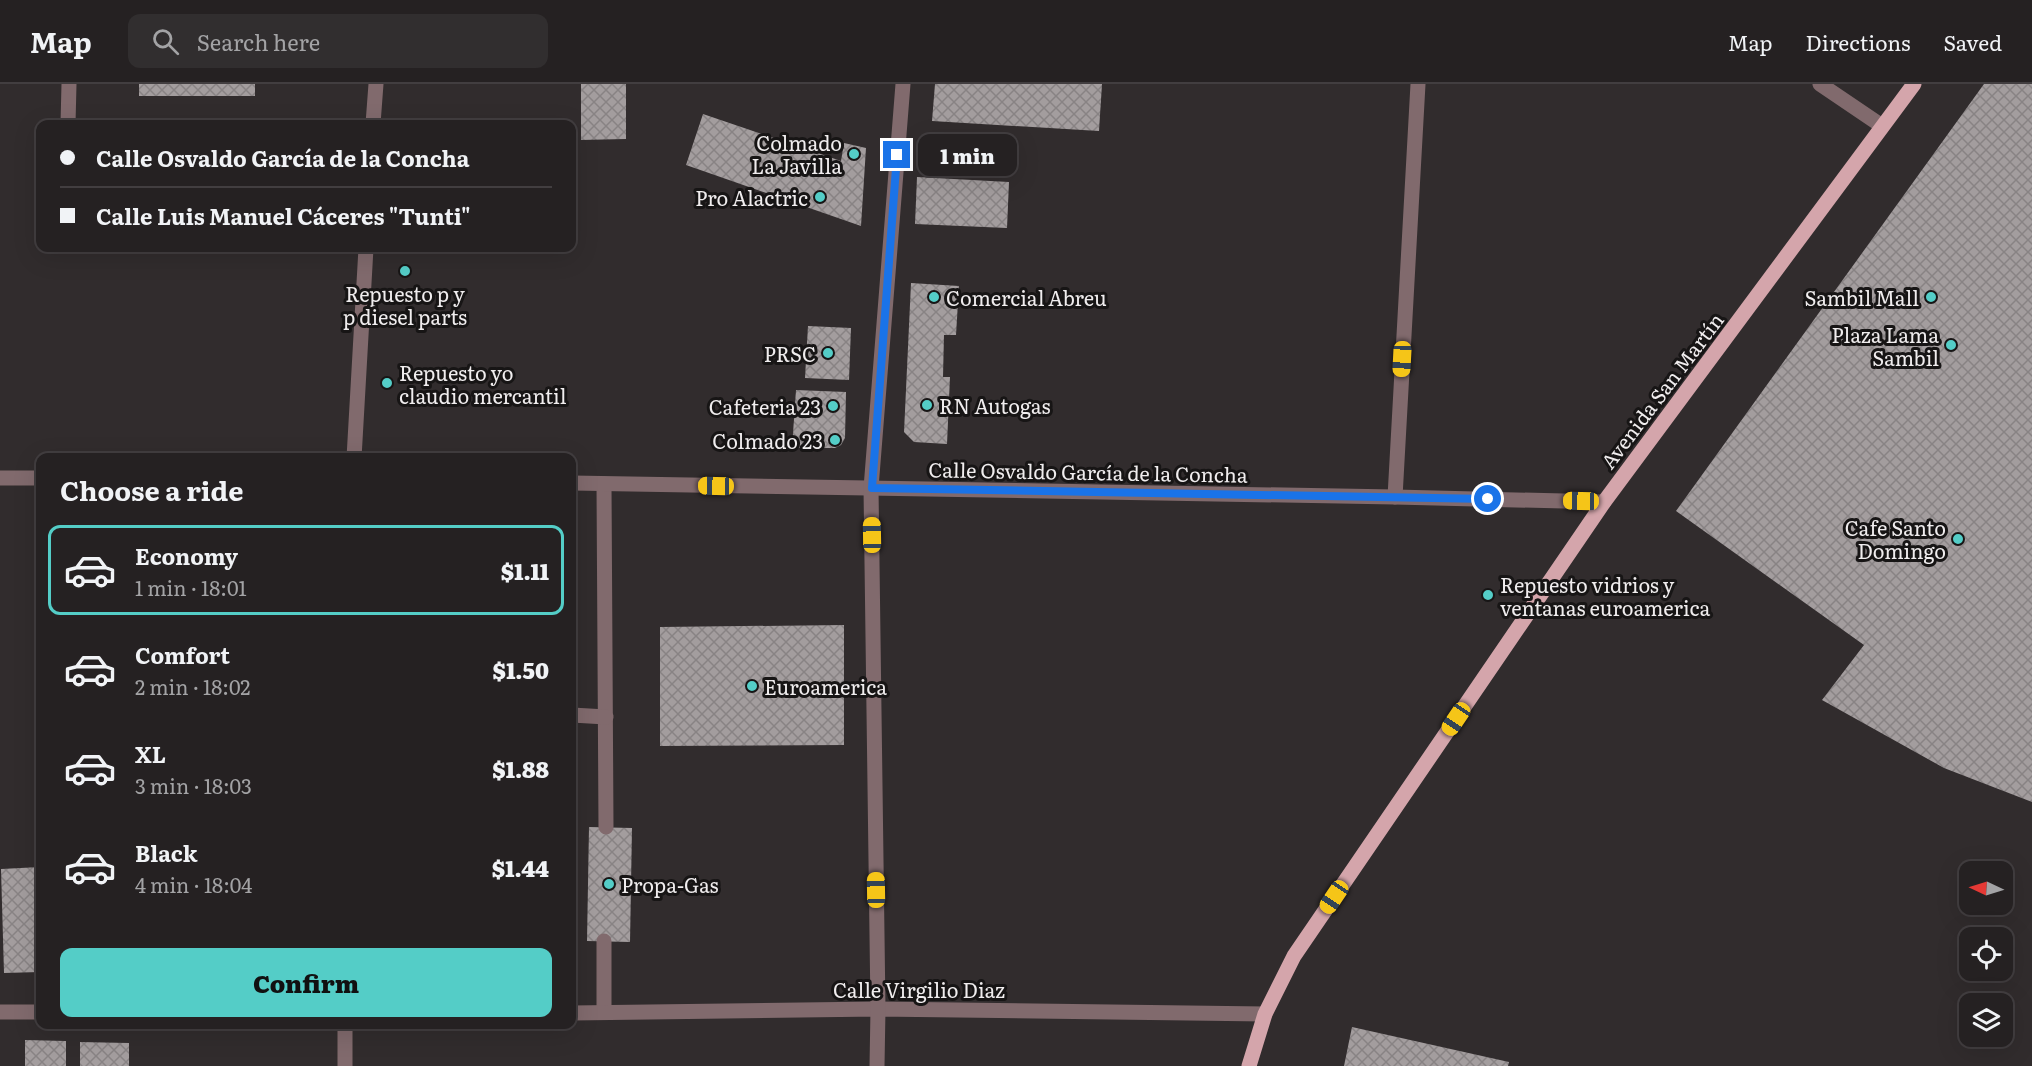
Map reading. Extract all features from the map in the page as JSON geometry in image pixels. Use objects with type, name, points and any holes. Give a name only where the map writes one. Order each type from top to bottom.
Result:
[{"type":"main road","name":"Avenida San Martín","points":[[1249,1066],[1265,1014],[1294,956],[1604,502],[1914,84]]},
{"type":"street","points":[[68,120],[69,84]]},
{"type":"street","points":[[373,120],[376,84]]},
{"type":"street","points":[[877,1066],[872,488],[903,84]]},
{"type":"street","points":[[1395,497],[1418,84]]},
{"type":"street","points":[[1820,84],[1882,126]]},
{"type":"street","points":[[354,453],[366,252]]},
{"type":"street","points":[[0,478],[36,478]]},
{"type":"street","name":"Calle Osvaldo García de la Concha","points":[[576,483],[1604,502]]},
{"type":"street","points":[[604,484],[606,827]]},
{"type":"street","points":[[576,715],[606,717]]},
{"type":"street","points":[[604,941],[604,1012]]},
{"type":"street","name":"Calle Virgilio Diaz","points":[[576,1013],[878,1009],[1265,1014]]},
{"type":"street","points":[[0,1012],[36,1012]]},
{"type":"street","points":[[345,1029],[345,1066]]},
{"type":"building","points":[[139,84],[255,84],[255,96],[139,96]]},
{"type":"building","points":[[581,84],[626,84],[626,139],[581,140]]},
{"type":"building","points":[[935,84],[1102,84],[1099,131],[932,121]]},
{"type":"building","name":"Sambil Mall","points":[[1984,84],[2032,84],[2032,802],[1944,768],[1822,700],[1864,645],[1676,511]]},
{"type":"building","name":"Pro Alactric","points":[[703,114],[841,161],[844,143],[866,148],[861,226],[686,165]]},
{"type":"building","points":[[917,177],[1009,182],[1007,228],[915,224]]},
{"type":"building","points":[[911,283],[959,286],[956,335],[944,335],[943,377],[950,377],[947,444],[914,442],[904,432]]},
{"type":"building","name":"PRSC","points":[[808,326],[851,328],[849,380],[805,378]]},
{"type":"building","points":[[796,390],[846,392],[845,438],[841,445],[835,448],[792,448]]},
{"type":"building","name":"Euroamerica","points":[[844,625],[844,745],[660,746],[660,627]]},
{"type":"building","name":"Propa-Gas","points":[[589,827],[632,828],[630,942],[587,941]]},
{"type":"building","points":[[36,867],[36,972],[4,973],[1,869]]},
{"type":"building","points":[[1352,1027],[1509,1062],[1508,1066],[1344,1066]]},
{"type":"building","points":[[25,1040],[66,1041],[66,1066],[25,1066]]},
{"type":"building","points":[[80,1042],[129,1043],[129,1066],[80,1066]]},
{"type":"place","name":"Colmado La Javilla","points":[[854,154]]},
{"type":"place","name":"Pro Alactric","points":[[820,197]]},
{"type":"place","name":"Repuesto p y p diesel parts","points":[[405,271]]},
{"type":"place","name":"Comercial Abreu","points":[[934,297]]},
{"type":"place","name":"Sambil Mall","points":[[1931,297]]},
{"type":"place","name":"Plaza Lama Sambil","points":[[1951,345]]},
{"type":"place","name":"PRSC","points":[[828,353]]},
{"type":"place","name":"Repuesto yo claudio mercantil","points":[[387,383]]},
{"type":"place","name":"RN Autogas","points":[[927,405]]},
{"type":"place","name":"Cafeteria 23","points":[[833,406]]},
{"type":"place","name":"Colmado 23","points":[[835,440]]},
{"type":"place","name":"Cafe Santo Domingo","points":[[1958,539]]},
{"type":"place","name":"Repuesto vidrios y ventanas euroamerica","points":[[1488,595]]},
{"type":"place","name":"Euroamerica","points":[[752,686]]},
{"type":"place","name":"Propa-Gas","points":[[609,884]]},
{"type":"route","points":[[897,155],[872,488],[1488,499]]}]
